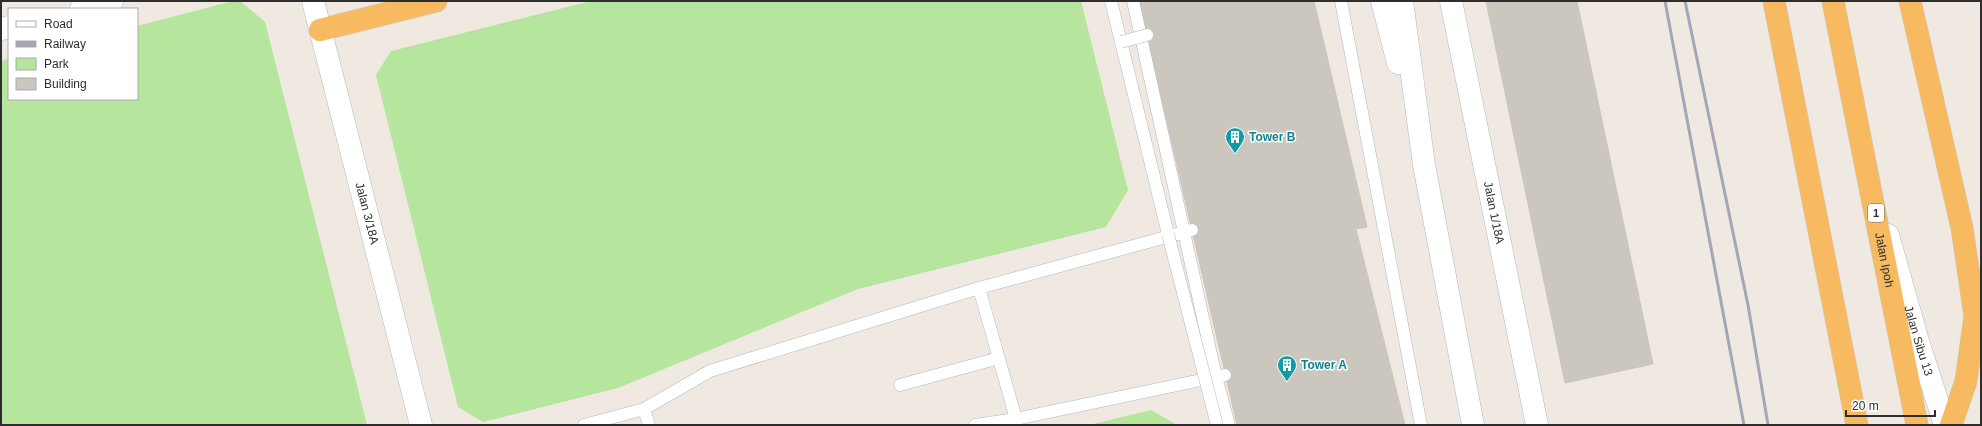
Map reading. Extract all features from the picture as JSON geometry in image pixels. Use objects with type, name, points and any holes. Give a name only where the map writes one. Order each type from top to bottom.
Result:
[{"type":"highway","points":[[320,30],[436,1]]},
{"type":"highway","points":[[1774,1],[1857,425]]},
{"type":"highway","name":"Jalan Ipoh","points":[[1833,1],[1862,139],[1917,425]]},
{"type":"highway","points":[[1910,1],[1962,228],[1975,316],[1966,380],[1951,425]]},
{"type":"street","points":[[85,8],[112,1]]},
{"type":"street","name":"Jalan 3/18A","points":[[313,1],[421,425]]},
{"type":"street","points":[[1382,1],[1424,165]]},
{"type":"street","points":[[1402,1],[1424,165],[1473,425]]},
{"type":"street","name":"Jalan 1/18A","points":[[1451,1],[1537,425]]},
{"type":"street","name":"Jalan Sibu 13","points":[[1862,139],[1918,340],[1945,425]]},
{"type":"lane","points":[[1111,1],[1217,425]]},
{"type":"lane","points":[[1133,1],[1221,376],[1229,425]]},
{"type":"lane","points":[[1342,1],[1422,425]]},
{"type":"lane","points":[[1121,42],[1147,35]]},
{"type":"lane","points":[[584,425],[644,409],[710,371],[980,288],[1188,231]]},
{"type":"lane","points":[[980,288],[1016,419]]},
{"type":"lane","points":[[900,385],[999,358]]},
{"type":"lane","points":[[975,425],[1016,419],[1221,376]]},
{"type":"lane","points":[[644,409],[649,425]]},
{"type":"green space","points":[[233,1],[240,1],[265,22],[367,425],[1,425],[1,61],[8,59],[8,100],[138,100],[138,26]]},
{"type":"green space","points":[[591,1],[1081,1],[1128,190],[1106,227],[858,289],[618,388],[483,422],[458,407],[376,75],[391,51]]},
{"type":"green space","points":[[1151,410],[1177,425],[1089,425]]},
{"type":"building","points":[[1139,1],[1314,1],[1367,227],[1356,229],[1405,425],[1237,425]]},
{"type":"building","name":"Tower B","points":[[1194,1],[1280,1],[1291,49],[1258,56],[1299,231],[1282,235],[1286,250],[1259,256],[1255,242],[1211,253],[1170,77],[1193,72],[1185,37],[1201,33]]},
{"type":"building","points":[[1486,1],[1577,1],[1653,364],[1565,383]]},
{"type":"building","name":"Tower A","points":[[1298,309],[1302,323],[1319,319],[1344,425],[1251,425],[1231,339],[1275,329],[1272,315]]},
{"type":"railway","points":[[1665,1],[1744,425]]},
{"type":"railway","points":[[1685,1],[1748,305],[1768,425]]},
{"type":"place","name":"Tower B","points":[[1235,154]]},
{"type":"place","name":"Tower A","points":[[1287,382]]}]
